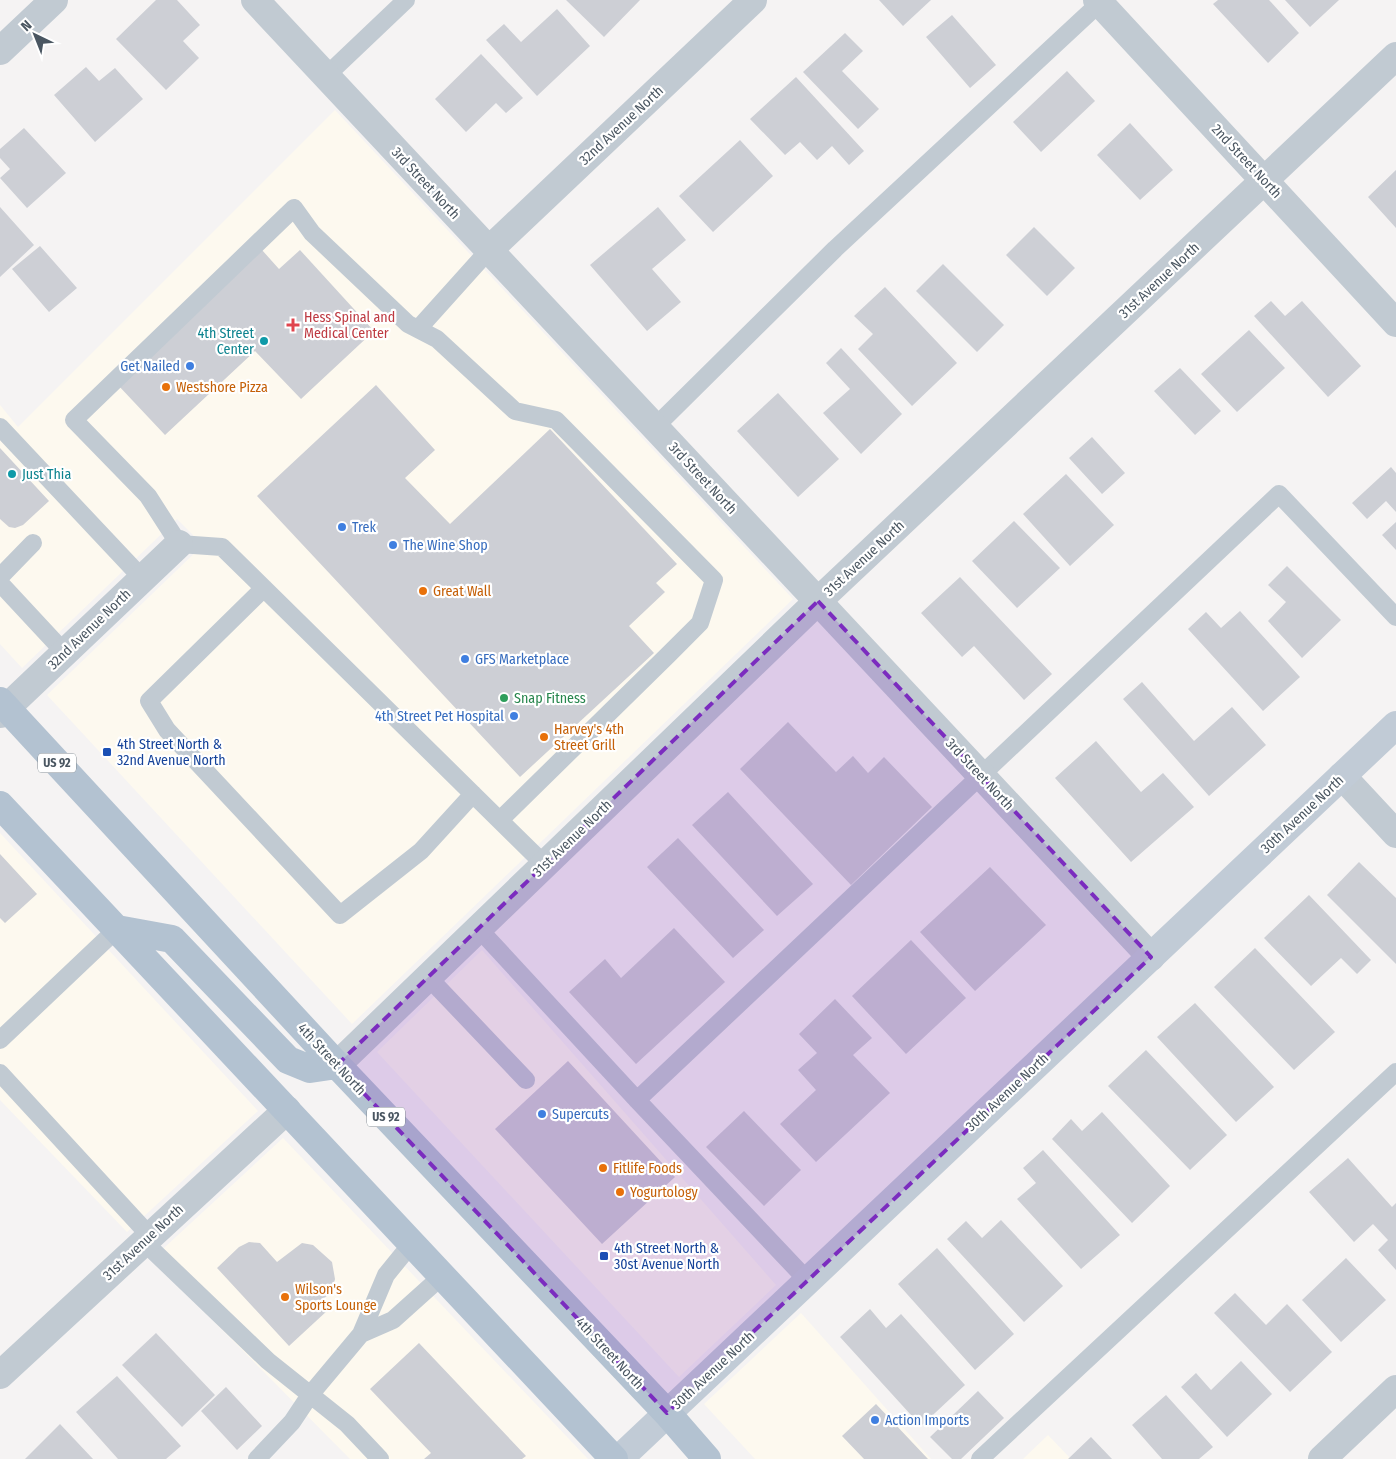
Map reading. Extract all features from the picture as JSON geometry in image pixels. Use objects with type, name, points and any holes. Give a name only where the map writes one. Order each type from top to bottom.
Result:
[{"type":"main road","name":"4th Street North","points":[[2,708],[667,1413],[707,1459]]},
{"type":"main road","points":[[0,805],[614,1459]]},
{"type":"main road","points":[[117,929],[172,939],[288,1060],[310,1069],[337,1065]]},
{"type":"street","points":[[0,51],[54,0]]},
{"type":"street","name":"3rd Street North","points":[[255,0],[1151,957]]},
{"type":"street","name":"32nd Avenue North","points":[[489,250],[754,0]]},
{"type":"street","name":"2nd Street North","points":[[1100,1],[1396,323]]},
{"type":"street","name":"31st Avenue North","points":[[337,1065],[818,601],[1396,56]]},
{"type":"street","name":"32nd Avenue North","points":[[2,708],[65,653],[179,544]]},
{"type":"street","name":"30th Avenue North","points":[[619,1459],[1396,725]]},
{"type":"street","points":[[1342,776],[1396,834]]},
{"type":"street","name":"31st Avenue North","points":[[0,1375],[287,1110]]},
{"type":"street","points":[[1322,1459],[1396,1389]]},
{"type":"lane","points":[[326,76],[406,0]]},
{"type":"lane","points":[[655,427],[835,249],[1100,1]]},
{"type":"lane","points":[[500,820],[700,622],[714,580],[556,420],[515,411],[437,339],[408,324],[312,233],[294,208],[74,420],[148,496],[179,544],[222,547],[544,864]]},
{"type":"lane","points":[[418,329],[489,250]]},
{"type":"lane","points":[[0,427],[142,578]]},
{"type":"lane","points":[[637,1100],[1279,494],[1396,618]]},
{"type":"lane","points":[[0,577],[33,543]]},
{"type":"lane","points":[[0,583],[65,653]]},
{"type":"lane","points":[[264,588],[149,701],[167,730],[340,915],[421,851],[473,794]]},
{"type":"lane","points":[[478,928],[808,1281]]},
{"type":"lane","points":[[0,1040],[117,929]]},
{"type":"lane","points":[[428,977],[526,1080]]},
{"type":"lane","points":[[980,1459],[1396,1072]]},
{"type":"lane","points":[[0,1073],[147,1239],[268,1361],[347,1424],[380,1459]]},
{"type":"lane","points":[[257,1459],[292,1422],[310,1395],[361,1334],[386,1275],[412,1244]]},
{"type":"lane","points":[[361,1334],[392,1320],[442,1276]]},
{"type":"highlighted area","points":[[818,601],[1151,957],[667,1413],[337,1065]]},
{"type":"shaded area","points":[[335,110],[793,599],[352,1024],[47,695],[203,545],[177,519],[22,668],[0,644],[0,405],[18,427]]},
{"type":"shaded area","points":[[0,833],[258,1111],[127,1232],[0,1100]]},
{"type":"shaded area","points":[[482,950],[776,1285],[679,1377],[377,1052]]},
{"type":"shaded area","points":[[283,1138],[588,1459],[350,1459],[152,1259]]},
{"type":"shaded area","points":[[801,1313],[931,1459],[755,1459],[704,1404]]},
{"type":"shaded area","points":[[1048,1435],[1071,1459],[1023,1459]]},
{"type":"building","points":[[156,0],[177,0],[200,25],[183,41],[199,58],[166,90],[116,39]]},
{"type":"building","points":[[566,0],[640,0],[604,37]]},
{"type":"building","points":[[879,0],[931,0],[903,26]]},
{"type":"building","points":[[1218,0],[1269,0],[1299,33],[1268,63],[1213,4]]},
{"type":"building","points":[[1285,0],[1339,0],[1310,27]]},
{"type":"building","points":[[557,9],[590,46],[537,96],[486,40],[504,24],[521,42]]},
{"type":"building","points":[[952,15],[996,65],[970,88],[926,37]]},
{"type":"building","points":[[845,33],[863,51],[842,71],[879,109],[858,129],[803,72]]},
{"type":"building","points":[[481,54],[523,98],[506,113],[496,103],[466,132],[435,99]]},
{"type":"building","points":[[86,67],[99,81],[115,68],[143,99],[95,142],[54,95]]},
{"type":"building","points":[[1067,71],[1095,101],[1041,152],[1013,122]]},
{"type":"building","points":[[796,77],[864,151],[849,165],[832,146],[817,160],[800,142],[785,155],[750,119]]},
{"type":"building","points":[[1130,123],[1173,170],[1140,200],[1097,155]]},
{"type":"building","points":[[24,128],[66,173],[27,208],[0,178],[10,169],[0,158],[0,149]]},
{"type":"building","points":[[740,140],[773,176],[713,232],[679,196]]},
{"type":"building","points":[[1396,170],[1396,228],[1368,197]]},
{"type":"building","points":[[0,207],[34,245],[0,277]]},
{"type":"building","points":[[658,207],[686,240],[652,269],[681,302],[647,331],[590,265]]},
{"type":"building","points":[[1034,227],[1075,268],[1047,296],[1006,255]]},
{"type":"building","points":[[40,246],[77,288],[49,312],[12,269]]},
{"type":"building","name":"4th Street Center","points":[[262,250],[279,269],[300,250],[374,331],[301,399],[255,351],[165,435],[117,384]]},
{"type":"building","points":[[943,264],[1004,325],[977,352],[916,291]]},
{"type":"building","points":[[885,287],[957,363],[912,406],[858,349],[873,334],[854,316]]},
{"type":"building","points":[[1271,301],[1285,316],[1302,301],[1361,366],[1328,397],[1254,316]]},
{"type":"building","points":[[1249,330],[1285,368],[1237,412],[1201,374]]},
{"type":"building","points":[[841,348],[902,414],[861,454],[823,413],[850,389],[826,363]]},
{"type":"building","points":[[1180,368],[1221,411],[1195,435],[1154,391]]},
{"type":"building","points":[[376,385],[435,450],[405,478],[450,524],[550,429],[677,564],[656,583],[665,592],[629,626],[654,653],[520,777],[257,496]]},
{"type":"building","points":[[778,393],[839,459],[798,497],[737,431]]},
{"type":"building","points":[[1092,437],[1125,473],[1102,494],[1069,458]]},
{"type":"building","name":"Just Thia","points":[[0,448],[49,501],[23,525],[15,528],[9,527],[0,519]]},
{"type":"building","points":[[1391,467],[1396,473],[1396,512],[1386,501],[1367,519],[1352,503]]},
{"type":"building","points":[[1066,474],[1114,525],[1070,566],[1023,514]]},
{"type":"building","points":[[1014,521],[1060,568],[1017,608],[972,561]]},
{"type":"building","points":[[1396,522],[1396,550],[1382,535]]},
{"type":"building","points":[[1287,566],[1341,620],[1302,658],[1268,621],[1286,602],[1268,585]]},
{"type":"building","points":[[960,577],[1052,674],[1024,700],[974,646],[962,657],[921,613]]},
{"type":"building","points":[[1240,611],[1300,677],[1263,711],[1188,629],[1206,612],[1221,628]]},
{"type":"building","points":[[1142,682],[1194,741],[1232,707],[1266,745],[1209,796],[1123,699]]},
{"type":"building","points":[[788,722],[836,772],[853,756],[868,773],[884,757],[932,807],[851,885],[740,769]]},
{"type":"building","points":[[1096,741],[1141,792],[1163,773],[1194,807],[1131,862],[1055,778]]},
{"type":"building","points":[[728,792],[813,884],[777,916],[692,825]]},
{"type":"building","points":[[678,838],[764,930],[733,958],[647,867]]},
{"type":"building","points":[[0,854],[37,894],[5,923],[0,918]]},
{"type":"building","points":[[1359,862],[1396,898],[1396,964],[1327,895]]},
{"type":"building","points":[[990,867],[1046,925],[975,991],[920,932]]},
{"type":"building","points":[[1309,895],[1371,960],[1357,974],[1341,958],[1311,986],[1264,938]]},
{"type":"building","points":[[674,928],[725,982],[636,1064],[569,992],[605,959],[621,978]]},
{"type":"building","points":[[911,940],[966,998],[906,1054],[852,996]]},
{"type":"building","points":[[1255,948],[1335,1032],[1294,1070],[1214,987]]},
{"type":"building","points":[[835,999],[872,1038],[853,1055],[890,1093],[816,1162],[780,1124],[816,1090],[798,1070],[817,1053],[799,1034]]},
{"type":"building","points":[[1195,1003],[1274,1087],[1236,1122],[1157,1037]]},
{"type":"building","points":[[1146,1050],[1227,1135],[1190,1170],[1108,1086]]},
{"type":"building","points":[[568,1061],[675,1177],[602,1244],[495,1129]]},
{"type":"building","points":[[744,1111],[801,1170],[764,1206],[706,1147]]},
{"type":"building","points":[[1102,1112],[1170,1186],[1132,1223],[1052,1139],[1071,1119],[1082,1131]]},
{"type":"building","points":[[1043,1150],[1120,1235],[1081,1269],[1017,1199],[1036,1183],[1023,1168]]},
{"type":"building","points":[[1348,1158],[1392,1207],[1396,1203],[1396,1270],[1378,1250],[1388,1240],[1373,1224],[1354,1242],[1309,1192]]},
{"type":"building","points":[[1001,1220],[1063,1286],[1024,1322],[947,1239],[966,1221],[982,1238]]},
{"type":"building","name":"Wilson's Sports Lounge","points":[[249,1242],[260,1243],[277,1262],[302,1243],[313,1245],[332,1262],[335,1279],[332,1292],[319,1302],[328,1310],[289,1346],[217,1268],[239,1247]]},
{"type":"building","points":[[937,1248],[1014,1334],[975,1370],[898,1284]]},
{"type":"building","points":[[1346,1258],[1386,1300],[1341,1342],[1302,1300]]},
{"type":"building","points":[[1235,1293],[1266,1325],[1287,1304],[1332,1352],[1290,1392],[1214,1313]]},
{"type":"building","points":[[870,1309],[886,1328],[901,1314],[965,1385],[921,1426],[840,1337]]},
{"type":"building","points":[[156,1333],[215,1395],[182,1427],[122,1365]]},
{"type":"building","points":[[419,1343],[526,1456],[522,1459],[424,1459],[431,1453],[370,1389]]},
{"type":"building","points":[[1241,1361],[1272,1394],[1227,1437],[1181,1387],[1196,1373],[1211,1390]]},
{"type":"building","points":[[117,1376],[181,1446],[166,1459],[118,1459],[76,1412]]},
{"type":"building","points":[[226,1387],[262,1426],[237,1450],[201,1411]]},
{"type":"building","points":[[978,1391],[1004,1418],[961,1459],[952,1459],[930,1437]]},
{"type":"building","points":[[1166,1395],[1213,1447],[1199,1459],[1162,1459],[1132,1425]]},
{"type":"building","name":"Action Imports","points":[[876,1404],[928,1459],[864,1459],[842,1436]]},
{"type":"building","points":[[60,1424],[93,1459],[25,1459]]},
{"type":"building","points":[[1091,1437],[1112,1459],[1068,1459]]},
{"type":"place","name":"Hess Spinal and Medical Center","points":[[293,325]]},
{"type":"place","name":"4th Street Center","points":[[264,341]]},
{"type":"place","name":"Get Nailed","points":[[190,366]]},
{"type":"place","name":"Westshore Pizza","points":[[166,387]]},
{"type":"place","name":"Just Thia","points":[[12,474]]},
{"type":"place","name":"Trek","points":[[342,527]]},
{"type":"place","name":"The Wine Shop","points":[[393,545]]},
{"type":"place","name":"Great Wall","points":[[423,591]]},
{"type":"place","name":"GFS Marketplace","points":[[465,659]]},
{"type":"place","name":"Snap Fitness","points":[[504,698]]},
{"type":"place","name":"4th Street Pet Hospital","points":[[514,716]]},
{"type":"place","name":"Harvey's 4th Street Grill","points":[[544,737]]},
{"type":"place","name":"4th Street North & 32nd Avenue North","points":[[107,752]]},
{"type":"place","name":"Supercuts","points":[[542,1114]]},
{"type":"place","name":"Fitlife Foods","points":[[603,1168]]},
{"type":"place","name":"Yogurtology","points":[[620,1192]]},
{"type":"place","name":"4th Street North & 30st Avenue North","points":[[604,1256]]},
{"type":"place","name":"Wilson's Sports Lounge","points":[[285,1297]]},
{"type":"place","name":"Action Imports","points":[[875,1420]]}]
